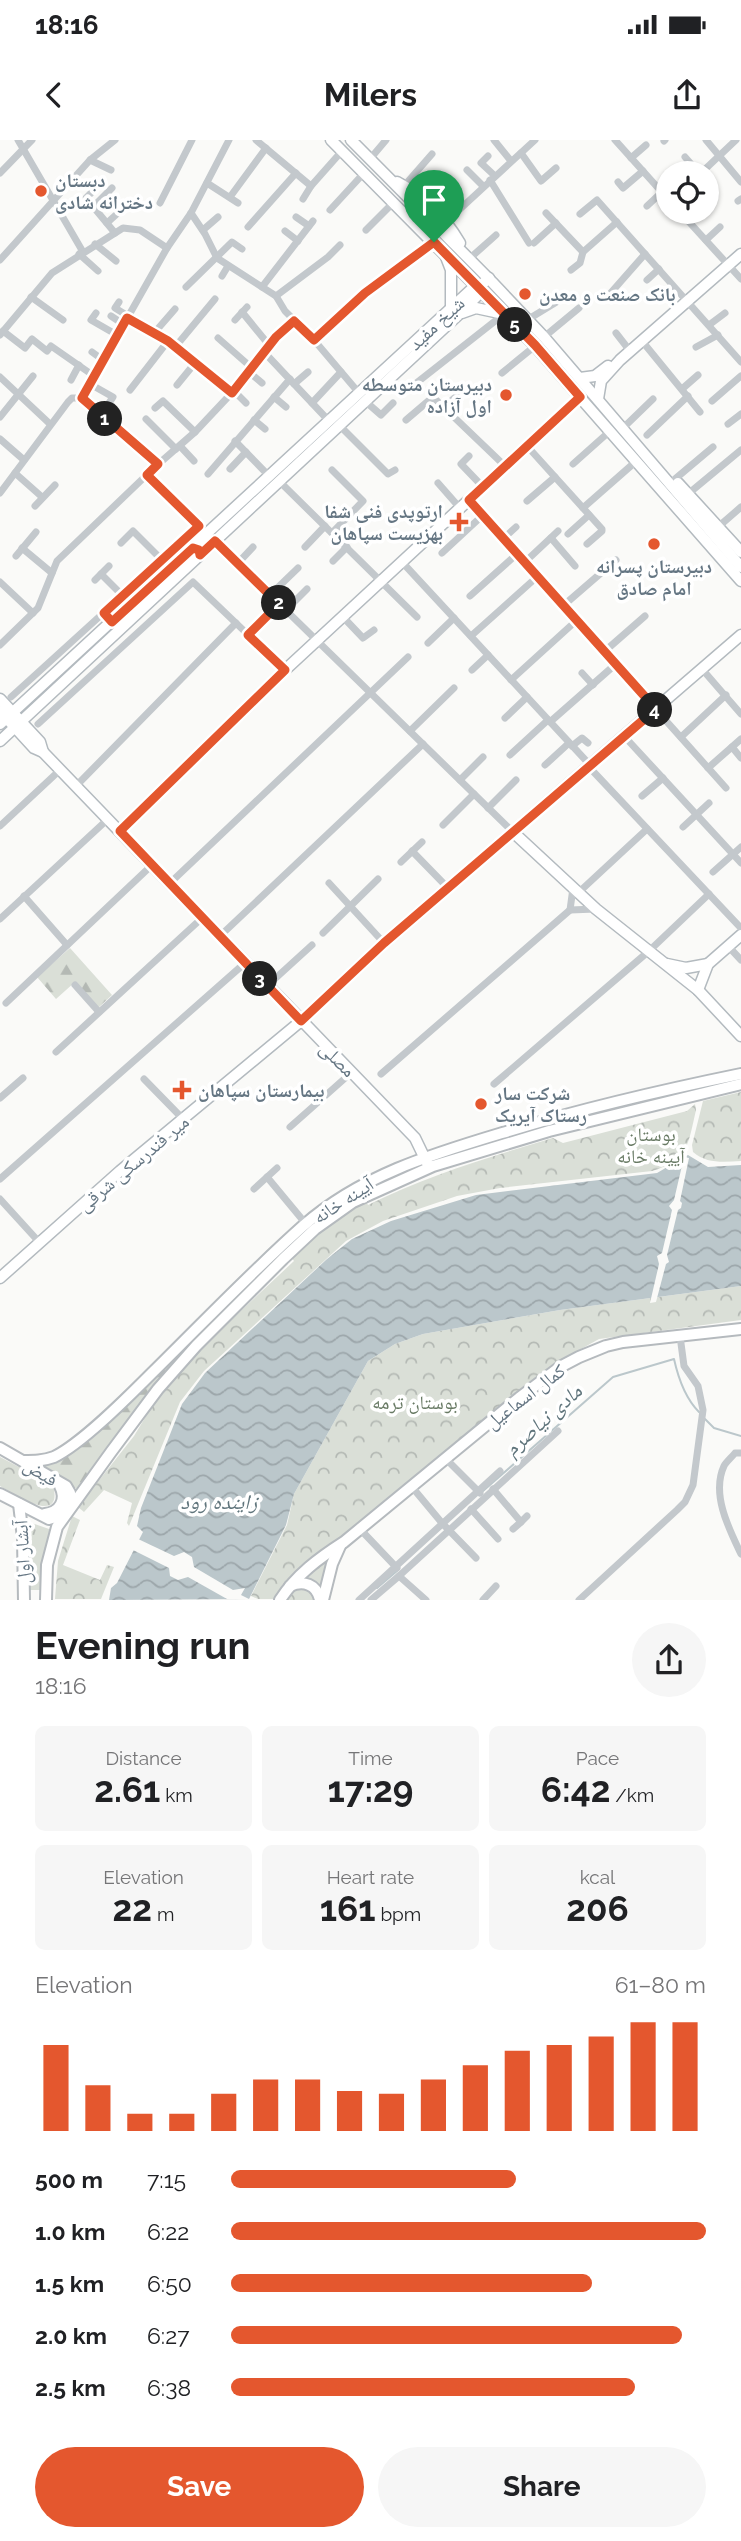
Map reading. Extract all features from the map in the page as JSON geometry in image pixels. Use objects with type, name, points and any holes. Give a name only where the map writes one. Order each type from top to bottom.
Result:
[{"type":"main road","points":[[331,140],[535,345],[623,447],[636,457],[741,567]]},
{"type":"main road","points":[[343,152],[351,151],[352,141]]},
{"type":"main road","points":[[352,141],[489,278],[631,437],[641,442],[718,527],[739,546]]},
{"type":"main road","points":[[387,177],[419,194],[447,221],[469,259]]},
{"type":"main road","points":[[443,250],[451,270],[455,311],[476,308],[504,314]]},
{"type":"main road","points":[[598,400],[601,381],[620,360],[741,254]]},
{"type":"main road","name":"شیخ مفید","points":[[5,717],[112,622],[212,539],[329,421],[362,397],[455,311],[473,288],[479,287],[489,278]]},
{"type":"main road","points":[[580,378],[595,376],[615,360],[620,360]]},
{"type":"main road","name":"شیخ مفید","points":[[274,479],[340,425],[362,397]]},
{"type":"main road","points":[[120,831],[285,670],[580,397]]},
{"type":"main road","points":[[631,437],[636,457],[741,589]]},
{"type":"main road","points":[[636,457],[741,581]]},
{"type":"main road","name":"شیخ مفید","points":[[0,741],[117,632],[196,552]]},
{"type":"main road","name":"میر فندرسکی شرقی","points":[[0,1278],[120,1171],[301,1021],[384,943],[741,635]]},
{"type":"main road","name":"مصلی","points":[[0,699],[5,717],[18,725],[34,748],[43,752],[415,1138],[427,1162]]},
{"type":"main road","points":[[513,832],[596,909],[698,990],[741,1035]]},
{"type":"main road","points":[[698,990],[708,964],[741,935]]},
{"type":"main road","points":[[664,964],[686,968],[708,964]]},
{"type":"main road","name":"آیینه خانه","points":[[69,1510],[158,1389],[239,1295],[306,1224],[345,1195],[383,1175],[548,1119],[740,1075]]},
{"type":"main road","name":"آیینه خانه","points":[[23,1461],[38,1462],[55,1456],[70,1446],[307,1237],[344,1209],[427,1162]]},
{"type":"main road","name":"کمال اسماعیل","points":[[280,1600],[288,1587],[318,1559],[344,1542],[541,1381],[579,1357],[623,1342],[741,1329]]},
{"type":"main road","name":"فیض","points":[[0,1448],[66,1486],[71,1493],[71,1504],[69,1510],[49,1519],[0,1493]]},
{"type":"main road","points":[[38,1514],[56,1511],[63,1501],[63,1490],[56,1480]]},
{"type":"main road","name":"آبشار اول","points":[[19,1504],[23,1538],[24,1598]]},
{"type":"main road","name":"آبشار اول","points":[[45,1600],[47,1564],[52,1541],[57,1527],[69,1510]]},
{"type":"main road","name":"کمال اسماعیل","points":[[321,1600],[332,1564],[344,1542]]},
{"type":"main road","points":[[288,1587],[300,1583],[310,1585],[316,1589],[321,1600]]},
{"type":"main road","points":[[24,1598],[31,1594],[45,1600]]},
{"type":"street","points":[[18,140],[81,253],[98,271]]},
{"type":"street","points":[[0,173],[32,140]]},
{"type":"street","points":[[0,260],[90,160],[115,140]]},
{"type":"street","points":[[160,203],[192,140]]},
{"type":"street","points":[[256,140],[311,186]]},
{"type":"street","points":[[370,159],[386,140]]},
{"type":"street","points":[[494,140],[511,161]]},
{"type":"street","points":[[447,221],[535,140]]},
{"type":"street","points":[[615,140],[656,185]]},
{"type":"street","points":[[706,140],[741,182]]},
{"type":"street","points":[[715,161],[736,140]]},
{"type":"street","points":[[82,398],[167,248],[191,213],[226,141]]},
{"type":"street","points":[[631,158],[646,145]]},
{"type":"street","points":[[230,197],[266,148]]},
{"type":"street","points":[[303,199],[311,186],[343,152]]},
{"type":"street","points":[[520,153],[541,181],[556,168]]},
{"type":"street","points":[[404,186],[432,154]]},
{"type":"street","points":[[488,156],[481,163],[531,243],[556,223]]},
{"type":"street","points":[[685,158],[688,161]]},
{"type":"street","points":[[90,160],[111,170]]},
{"type":"street","points":[[467,170],[483,186]]},
{"type":"street","points":[[618,182],[624,188],[643,171]]},
{"type":"street","points":[[248,226],[296,173]]},
{"type":"street","points":[[330,210],[364,173]]},
{"type":"street","points":[[207,183],[238,203]]},
{"type":"street","points":[[91,185],[96,189],[86,198],[115,233]]},
{"type":"street","points":[[93,207],[112,188]]},
{"type":"street","points":[[647,206],[656,198]]},
{"type":"street","points":[[580,214],[597,200],[741,362]]},
{"type":"street","points":[[366,230],[394,202]]},
{"type":"street","points":[[107,223],[118,212]]},
{"type":"street","points":[[191,213],[217,258],[276,296],[294,321],[381,415],[393,403]]},
{"type":"street","points":[[546,213],[583,252]]},
{"type":"street","points":[[262,287],[311,224],[296,216]]},
{"type":"street","points":[[202,230],[218,217]]},
{"type":"street","points":[[571,270],[580,263],[583,252],[617,222]]},
{"type":"street","points":[[691,224],[741,279]]},
{"type":"street","points":[[706,240],[720,226]]},
{"type":"street","points":[[109,403],[113,397],[79,365],[51,346],[47,351],[32,340],[25,348],[2,333],[52,272],[123,228],[141,230],[167,248]]},
{"type":"street","points":[[285,231],[298,241]]},
{"type":"street","points":[[469,259],[496,235]]},
{"type":"street","points":[[186,287],[232,242],[242,249]]},
{"type":"street","points":[[314,340],[365,293],[434,242]]},
{"type":"street","points":[[95,244],[116,261]]},
{"type":"street","points":[[276,296],[340,245]]},
{"type":"street","points":[[608,296],[645,254]]},
{"type":"street","points":[[222,276],[229,266]]},
{"type":"street","points":[[647,280],[659,269]]},
{"type":"street","points":[[31,297],[63,320]]},
{"type":"street","points":[[527,320],[563,298]]},
{"type":"street","points":[[176,346],[215,299]]},
{"type":"street","points":[[120,302],[115,308],[126,319]]},
{"type":"street","points":[[544,337],[579,307]]},
{"type":"street","points":[[155,332],[175,309]]},
{"type":"street","points":[[235,320],[245,309],[267,349],[292,382],[329,421]]},
{"type":"street","points":[[96,313],[91,320],[117,335]]},
{"type":"street","points":[[709,325],[725,313]]},
{"type":"street","points":[[410,388],[504,314]]},
{"type":"street","points":[[111,316],[126,319],[155,332],[246,402]]},
{"type":"street","points":[[0,645],[33,613],[43,598],[57,561],[195,432],[294,321]]},
{"type":"street","points":[[616,333],[630,351]]},
{"type":"street","points":[[696,346],[718,335]]},
{"type":"street","points":[[218,339],[262,383]]},
{"type":"street","points":[[130,390],[168,341]]},
{"type":"street","points":[[642,341],[700,412]]},
{"type":"street","points":[[502,373],[535,345]]},
{"type":"street","points":[[92,352],[103,360]]},
{"type":"street","points":[[177,385],[195,363]]},
{"type":"street","points":[[71,380],[79,365]]},
{"type":"street","points":[[208,374],[214,366]]},
{"type":"street","points":[[208,474],[274,397],[308,372]]},
{"type":"street","points":[[312,403],[341,372]]},
{"type":"street","points":[[682,389],[698,375]]},
{"type":"street","points":[[0,417],[33,376]]},
{"type":"street","points":[[712,401],[741,376]]},
{"type":"street","points":[[0,377],[50,424]]},
{"type":"street","points":[[444,407],[465,389]]},
{"type":"street","points":[[648,435],[688,396]]},
{"type":"street","points":[[274,397],[286,407]]},
{"type":"street","points":[[406,419],[432,397],[505,466]]},
{"type":"street","points":[[0,493],[72,398],[82,398],[158,464]]},
{"type":"street","points":[[623,428],[653,399]]},
{"type":"street","points":[[155,408],[163,401],[195,432]]},
{"type":"street","points":[[728,424],[741,414]]},
{"type":"street","points":[[146,419],[194,461]]},
{"type":"street","points":[[254,420],[265,429]]},
{"type":"street","points":[[340,425],[388,474],[395,470]]},
{"type":"street","points":[[573,464],[610,431]]},
{"type":"street","points":[[0,439],[24,460]]},
{"type":"street","points":[[235,441],[382,581],[404,610],[417,617]]},
{"type":"street","points":[[527,446],[603,530],[587,544]]},
{"type":"street","points":[[675,480],[713,447]]},
{"type":"street","points":[[688,494],[741,450]]},
{"type":"street","points":[[230,469],[246,452]]},
{"type":"street","points":[[470,456],[461,464],[483,487]]},
{"type":"street","points":[[568,534],[636,457]]},
{"type":"street","points":[[332,470],[363,501],[332,533]]},
{"type":"street","points":[[15,472],[42,497]]},
{"type":"street","points":[[11,697],[199,526],[147,475]]},
{"type":"street","points":[[527,501],[555,477]]},
{"type":"street","points":[[438,483],[483,515],[726,788]]},
{"type":"street","points":[[35,506],[55,485]]},
{"type":"street","points":[[301,503],[309,495]]},
{"type":"street","points":[[718,527],[741,508]]},
{"type":"street","points":[[442,553],[483,515]]},
{"type":"street","points":[[305,547],[325,526]]},
{"type":"street","points":[[504,538],[516,527]]},
{"type":"street","points":[[121,543],[133,531],[162,560]]},
{"type":"street","points":[[524,562],[558,531]]},
{"type":"street","points":[[16,556],[36,532]]},
{"type":"street","points":[[551,538],[575,566]]},
{"type":"street","points":[[212,539],[513,832]]},
{"type":"street","points":[[238,563],[253,547]]},
{"type":"street","points":[[333,561],[347,547]]},
{"type":"street","points":[[22,548],[52,573]]},
{"type":"street","points":[[470,596],[517,554]]},
{"type":"street","points":[[564,605],[616,559]]},
{"type":"street","points":[[402,562],[741,928]]},
{"type":"street","points":[[109,566],[98,577],[122,596]]},
{"type":"street","points":[[270,595],[298,568]]},
{"type":"street","points":[[471,636],[538,576]]},
{"type":"street","points":[[0,582],[33,613]]},
{"type":"street","points":[[38,724],[193,582],[285,670]]},
{"type":"street","points":[[286,610],[307,589]]},
{"type":"street","points":[[248,635],[279,604]]},
{"type":"street","points":[[104,613],[112,622]]},
{"type":"street","points":[[605,651],[645,616]]},
{"type":"street","points":[[343,617],[363,638],[374,630]]},
{"type":"street","points":[[428,643],[454,618]]},
{"type":"street","points":[[511,680],[577,620]]},
{"type":"street","points":[[76,786],[236,624]]},
{"type":"street","points":[[117,632],[127,643]]},
{"type":"street","points":[[472,670],[488,655]]},
{"type":"street","points":[[169,884],[408,657]]},
{"type":"street","points":[[510,755],[617,663]]},
{"type":"street","points":[[702,669],[741,714]]},
{"type":"street","points":[[582,673],[593,685]]},
{"type":"street","points":[[410,731],[454,688]]},
{"type":"street","points":[[681,737],[726,695]]},
{"type":"street","points":[[505,718],[527,697]]},
{"type":"street","points":[[624,736],[741,863]]},
{"type":"street","points":[[545,765],[583,737],[588,743]]},
{"type":"street","points":[[708,768],[741,739]]},
{"type":"street","points":[[220,936],[423,744]]},
{"type":"street","points":[[732,747],[741,758]]},
{"type":"street","points":[[460,780],[483,757]]},
{"type":"street","points":[[0,826],[60,770]]},
{"type":"street","points":[[642,796],[663,778]]},
{"type":"street","points":[[488,808],[516,780]]},
{"type":"street","points":[[443,825],[474,793]]},
{"type":"street","points":[[683,827],[709,803]]},
{"type":"street","points":[[0,919],[108,819]]},
{"type":"street","points":[[381,1074],[570,910],[575,890],[647,829]]},
{"type":"street","points":[[401,862],[422,842]]},
{"type":"street","points":[[713,872],[741,847]]},
{"type":"street","points":[[412,851],[448,888]]},
{"type":"street","points":[[6,1003],[152,865]]},
{"type":"street","points":[[323,933],[377,879]]},
{"type":"street","points":[[329,883],[384,943]]},
{"type":"street","points":[[494,1084],[649,951],[709,894]]},
{"type":"street","points":[[24,896],[67,945]]},
{"type":"street","points":[[570,910],[596,909]]},
{"type":"street","points":[[56,1052],[202,918]]},
{"type":"street","points":[[267,986],[312,944]]},
{"type":"street","points":[[728,946],[741,960]]},
{"type":"street","points":[[0,1179],[245,963]]},
{"type":"street","points":[[75,985],[99,1012]]},
{"type":"street","points":[[290,1127],[352,1072]]},
{"type":"street","points":[[0,1098],[23,1078]]},
{"type":"street","points":[[144,1079],[184,1120]]},
{"type":"street","points":[[254,1189],[277,1168]]},
{"type":"street","points":[[267,1177],[306,1224]]},
{"type":"street","points":[[0,1199],[40,1243]]},
{"type":"street","points":[[579,1600],[685,1502],[693,1485],[703,1402],[698,1386],[684,1366],[680,1336]]},
{"type":"street","points":[[359,1600],[442,1523],[481,1494],[493,1489],[558,1431]]},
{"type":"street","points":[[738,1453],[724,1466],[721,1483],[723,1513],[741,1554]]},
{"type":"street","points":[[446,1459],[481,1494]]},
{"type":"street","points":[[370,1600],[449,1531],[471,1509],[500,1471]]},
{"type":"street","points":[[412,1487],[476,1558]]},
{"type":"street","points":[[493,1489],[524,1519],[513,1529]]},
{"type":"street","points":[[471,1509],[498,1539]]},
{"type":"street","points":[[359,1528],[426,1600]]},
{"type":"street","points":[[483,1600],[496,1586]]},
{"type":"green space","points":[[70,948],[112,995],[98,1008],[75,982],[56,999],[37,977]]},
{"type":"green space","name":"بوستان آیینه خانه","points":[[741,1092],[741,1161],[722,1162],[698,1156],[693,1152],[692,1145],[703,1101]]},
{"type":"green space","name":"بوستان آیینه خانه","points":[[695,1104],[696,1110],[685,1149],[664,1167],[652,1171],[500,1188],[457,1196],[383,1221],[346,1241],[204,1371],[180,1402],[129,1526],[127,1523],[132,1503],[104,1490],[84,1512],[78,1507],[134,1436],[180,1368],[294,1261],[291,1257],[316,1235],[366,1201],[368,1205],[436,1176],[553,1138],[563,1143],[687,1111]]},
{"type":"green space","points":[[409,1169],[360,1195],[276,1261],[78,1488],[41,1467],[84,1444],[125,1409],[252,1279],[309,1227],[357,1193]]},
{"type":"green space","name":"بوستان ترمه","points":[[741,1286],[741,1320],[599,1339],[572,1354],[481,1423],[276,1599],[258,1599],[251,1596],[287,1525],[294,1494],[368,1361],[395,1344],[423,1334],[560,1310]]},
{"type":"green space","points":[[0,1457],[53,1485],[54,1498],[51,1504],[36,1504],[0,1486]]},
{"type":"green space","points":[[72,1516],[80,1520],[63,1565],[100,1580],[107,1565],[114,1567],[101,1599],[55,1599],[58,1561]]},
{"type":"green space","points":[[26,1521],[52,1530],[42,1569],[42,1590],[28,1590]]},
{"type":"green space","points":[[334,1550],[321,1587],[303,1578]]},
{"type":"green space","points":[[293,1589],[308,1590],[315,1600],[285,1600]]},
{"type":"water","name":"زاینده رود","points":[[688,1155],[708,1167],[741,1165],[741,1286],[560,1310],[423,1334],[395,1344],[368,1361],[294,1494],[286,1525],[249,1599],[109,1600],[111,1588],[117,1583],[143,1532],[137,1526],[141,1508],[182,1404],[205,1373],[352,1239],[391,1221],[476,1195],[657,1173]]},
{"type":"pier","points":[[684,1157],[689,1158],[681,1208],[678,1210],[667,1255],[669,1262],[666,1264],[656,1302],[650,1303],[659,1264],[657,1256],[662,1253],[672,1210],[669,1206],[674,1200]]},
{"type":"pier","points":[[136,1538],[174,1556],[184,1552],[192,1557],[194,1567],[233,1590],[245,1588],[241,1595],[249,1599],[227,1599],[188,1577],[178,1580],[170,1576],[169,1568],[131,1549]]},
{"type":"waterway","name":"مادی نیاصرم","points":[[483,1491],[613,1377],[674,1359],[683,1387],[699,1412]]},
{"type":"waterway","name":"مادی نیاصرم","points":[[705,1419],[714,1428],[741,1436]]},
{"type":"waterway","name":"مادی نیاصرم","points":[[377,1588],[397,1571]]},
{"type":"place","name":"دبستان دخترانه شادی","points":[[41,191]]},
{"type":"place","name":"بانک صنعت و معدن","points":[[525,294]]},
{"type":"place","name":"دبیرستان متوسطه اول آزاده","points":[[506,395]]},
{"type":"place","name":"ارتوپدی فنی شفا بهزیست سپاهان","points":[[459,522]]},
{"type":"place","name":"دبیرستان پسرانه امام صادق","points":[[654,544]]},
{"type":"place","name":"بیمارستان سپاهان","points":[[182,1090]]},
{"type":"place","name":"شرکت سار رستاک آیریک","points":[[481,1104]]},
{"type":"route","points":[[434,242],[535,345],[580,397],[469,500],[656,709],[384,943],[301,1021],[120,831],[285,670],[248,635],[279,604],[215,541],[200,555],[199,550],[193,548],[112,622],[104,613],[199,526],[147,475],[158,464],[82,398],[127,318],[168,341],[232,393],[276,337],[294,321],[314,340],[365,293],[434,242]]}]
